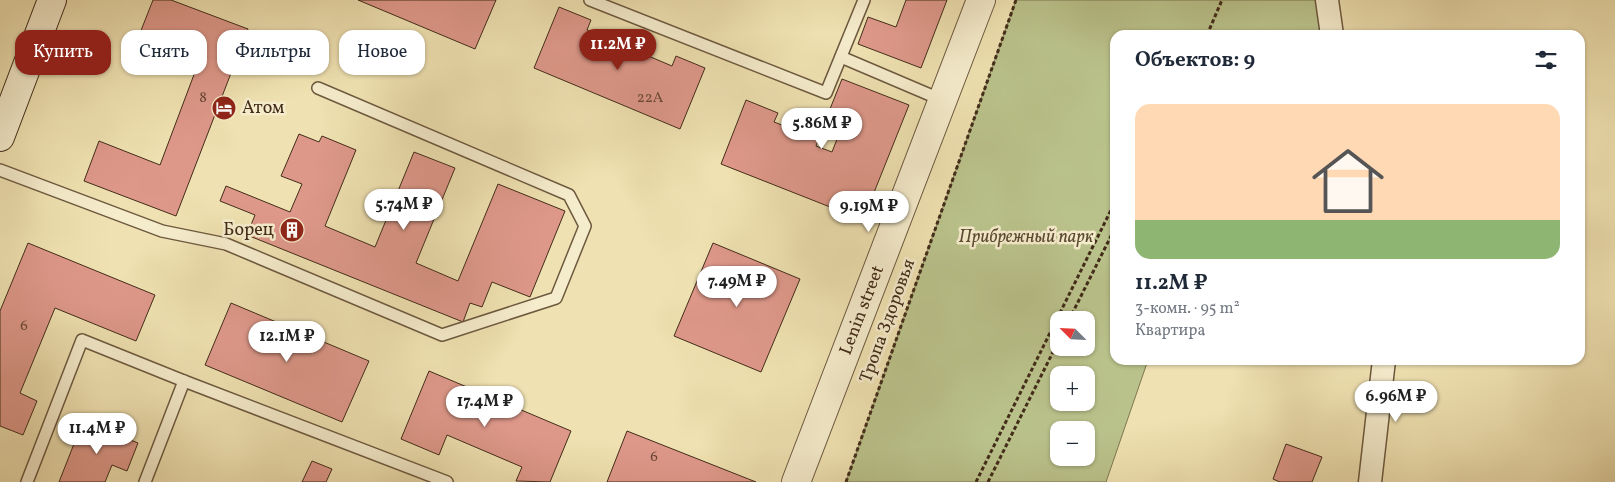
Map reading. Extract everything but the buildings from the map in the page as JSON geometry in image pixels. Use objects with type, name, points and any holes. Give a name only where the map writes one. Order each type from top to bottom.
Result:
[{"type":"street","points":[[0,137],[52,0]]},
{"type":"street","name":"Lenin street","points":[[796,482],[982,0]]},
{"type":"street","points":[[1327,0],[1331,30]]},
{"type":"street","points":[[1370,482],[1383,365]]},
{"type":"lane","points":[[590,0],[826,93],[864,0]]},
{"type":"lane","points":[[840,57],[943,101]]},
{"type":"lane","points":[[0,170],[162,231],[226,244],[442,335],[556,298],[585,226],[569,196],[318,88]]},
{"type":"lane","points":[[26,482],[82,340],[446,482]]},
{"type":"lane","points":[[145,482],[184,381]]},
{"type":"path","name":"Тропа Здоровья","points":[[846,482],[1016,0]]},
{"type":"path","points":[[1208,30],[1222,0]]},
{"type":"path","points":[[976,482],[1110,212]]},
{"type":"path","points":[[1074,311],[1110,238]]},
{"type":"path","points":[[988,482],[1051,356]]},
{"type":"green space","name":"Прибрежный парк","points":[[1016,0],[1322,0],[1326,30],[1110,30],[1110,365],[1146,365],[1106,482],[846,482]]},
{"type":"place","name":"Атом","points":[[224,108]]},
{"type":"place","name":"Борец","points":[[292,230]]}]
